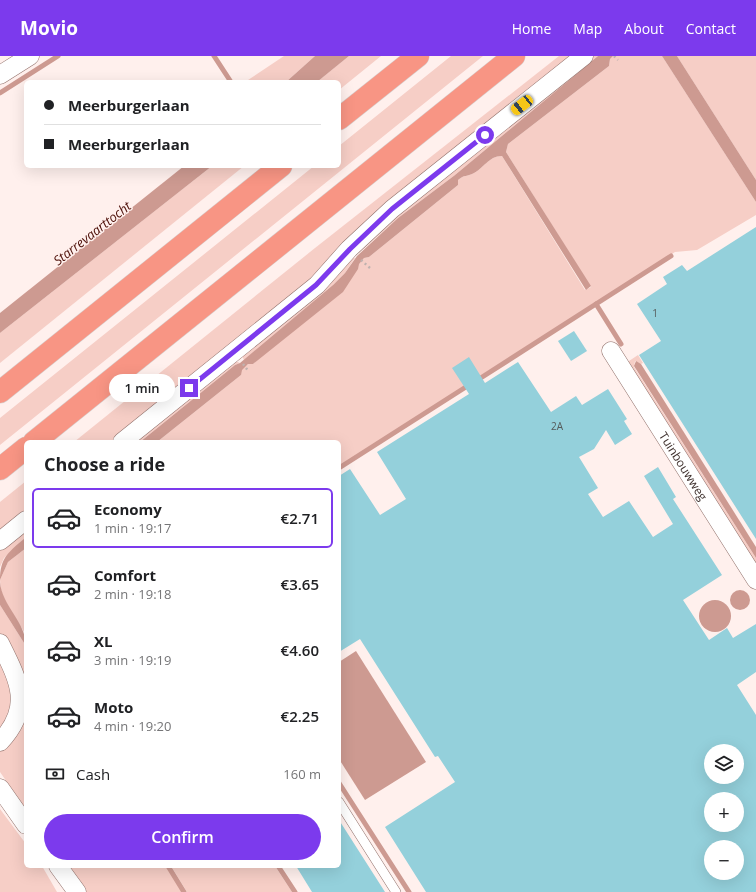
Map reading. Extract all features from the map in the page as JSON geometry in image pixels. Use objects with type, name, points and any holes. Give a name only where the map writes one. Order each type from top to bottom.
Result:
[{"type":"highway","points":[[341,117],[418,56]]},
{"type":"highway","points":[[36,440],[514,56]]},
{"type":"highway","points":[[0,392],[279,168]]},
{"type":"highway","points":[[0,469],[24,450]]},
{"type":"street","points":[[0,75],[30,56]]},
{"type":"street","points":[[124,440],[316,285],[350,249],[392,209],[584,56]]},
{"type":"street","name":"Tuinbouwweg","points":[[611,351],[756,580]]},
{"type":"street","points":[[0,541],[24,522]]},
{"type":"street","points":[[0,643],[18,681],[20,702],[14,724],[0,742]]},
{"type":"street","points":[[0,788],[24,822]]},
{"type":"street","points":[[59,868],[77,892]]},
{"type":"lane","points":[[341,805],[396,892]]},
{"type":"path","points":[[614,56],[618,60]]},
{"type":"path","points":[[362,260],[370,268]]},
{"type":"path","points":[[245,367],[249,372]]},
{"type":"shaded area","points":[[284,56],[315,56],[288,80],[248,80]]},
{"type":"shaded area","points":[[315,56],[349,56],[319,80],[288,80]]},
{"type":"shaded area","points":[[349,56],[381,56],[341,88],[341,80],[319,80]]},
{"type":"shaded area","points":[[451,56],[483,56],[0,445],[0,418],[312,168],[341,168],[341,144]]},
{"type":"shaded area","points":[[559,56],[579,56],[314,282],[116,440],[76,440],[315,248]]},
{"type":"shaded area","points":[[591,56],[598,56],[455,175],[398,218],[359,253],[357,251],[447,172],[458,169],[459,166]]},
{"type":"shaded area","points":[[598,56],[613,56],[610,59],[609,66],[508,144],[506,152],[591,286],[586,290],[502,156],[493,158],[476,172],[460,178],[458,180],[458,185],[369,257],[364,258],[343,292],[253,364],[248,364],[242,370],[241,375],[160,440],[142,440],[235,365],[240,363],[333,285],[345,273],[357,256],[398,218],[455,175]]},
{"type":"shaded area","points":[[613,56],[662,56],[756,202],[756,215],[697,250],[675,252],[341,465],[341,440],[160,440],[241,375],[241,370],[248,364],[253,364],[364,258],[369,257],[458,185],[458,180],[460,178],[476,172],[493,158],[502,156],[585,290],[591,287],[506,152],[508,144],[609,66],[610,59]]},
{"type":"shaded area","points":[[662,56],[677,56],[756,180],[756,202]]},
{"type":"shaded area","points":[[677,56],[756,56],[756,180]]},
{"type":"shaded area","points":[[181,168],[209,168],[0,333],[0,313]]},
{"type":"shaded area","points":[[209,168],[242,168],[0,363],[0,333]]},
{"type":"shaded area","points":[[352,257],[355,258],[345,273],[333,285],[244,360],[240,352]]},
{"type":"shaded area","points":[[638,355],[643,363],[641,364],[635,361],[634,367],[756,558],[756,570],[628,368],[629,361]]},
{"type":"shaded area","points":[[233,360],[240,363],[235,365],[142,440],[131,440]]},
{"type":"shaded area","points":[[636,361],[641,364],[756,547],[756,558],[634,366]]},
{"type":"shaded area","points":[[24,483],[24,516],[0,537],[0,502]]},
{"type":"shaded area","points":[[24,527],[24,539],[4,558],[0,567],[0,549]]},
{"type":"shaded area","points":[[24,539],[24,550],[8,562],[0,580],[0,572],[4,560],[10,551]]},
{"type":"shaded area","points":[[24,550],[24,632],[5,601],[1,590],[0,580],[8,562]]},
{"type":"shaded area","points":[[0,582],[5,599],[22,629],[24,634],[24,643],[0,605]]},
{"type":"shaded area","points":[[736,590],[744,590],[750,596],[750,604],[744,610],[736,610],[730,604],[730,596]]},
{"type":"shaded area","points":[[712,600],[718,600],[727,604],[731,616],[727,628],[718,632],[712,632],[703,628],[699,619],[699,613],[703,604]]},
{"type":"shaded area","points":[[0,605],[24,643],[24,810],[21,802],[0,772],[0,748],[20,721],[0,635]]},
{"type":"shaded area","points":[[356,651],[426,762],[365,800],[341,762],[341,661]]},
{"type":"shaded area","points":[[0,654],[8,670],[12,714],[0,735]]},
{"type":"shaded area","points":[[0,809],[24,841],[24,868],[43,868],[57,892],[0,892]]},
{"type":"shaded area","points":[[65,868],[167,868],[182,892],[82,892]]},
{"type":"shaded area","points":[[172,868],[276,868],[292,892],[187,892]]},
{"type":"building","points":[[756,227],[756,539],[639,355],[661,341],[637,304],[667,284],[663,277],[682,265],[687,271]]},
{"type":"building","points":[[574,331],[587,351],[571,361],[558,341]]},
{"type":"building","points":[[469,357],[485,383],[518,362],[551,412],[576,396],[582,405],[608,389],[627,419],[624,421],[632,434],[615,445],[606,430],[594,449],[579,457],[598,488],[588,494],[603,517],[629,501],[653,537],[673,524],[644,476],[658,467],[676,497],[673,499],[722,575],[683,600],[709,640],[727,628],[733,638],[756,624],[756,672],[737,685],[756,715],[756,892],[426,892],[385,827],[455,782],[438,756],[435,757],[360,639],[341,651],[341,475],[350,469],[380,515],[406,499],[377,452],[469,394],[452,368]]},
{"type":"building","points":[[341,823],[385,892],[312,892],[297,868],[341,868]]},
{"type":"waterway","points":[[0,93],[58,56]]},
{"type":"waterway","points":[[214,56],[230,80]]},
{"type":"waterway","points":[[596,304],[671,256]]},
{"type":"waterway","points":[[476,381],[596,304],[621,344]]},
{"type":"waterway","points":[[341,467],[469,385]]},
{"type":"waterway","points":[[341,786],[409,892]]},
{"type":"waterway","points":[[169,868],[184,892]]},
{"type":"waterway","points":[[279,868],[295,892]]},
{"type":"route","points":[[189,388],[316,285],[350,249],[392,209],[485,135]]},
{"type":"water label","name":"Starrevaarttocht","points":[[92,233]]}]
